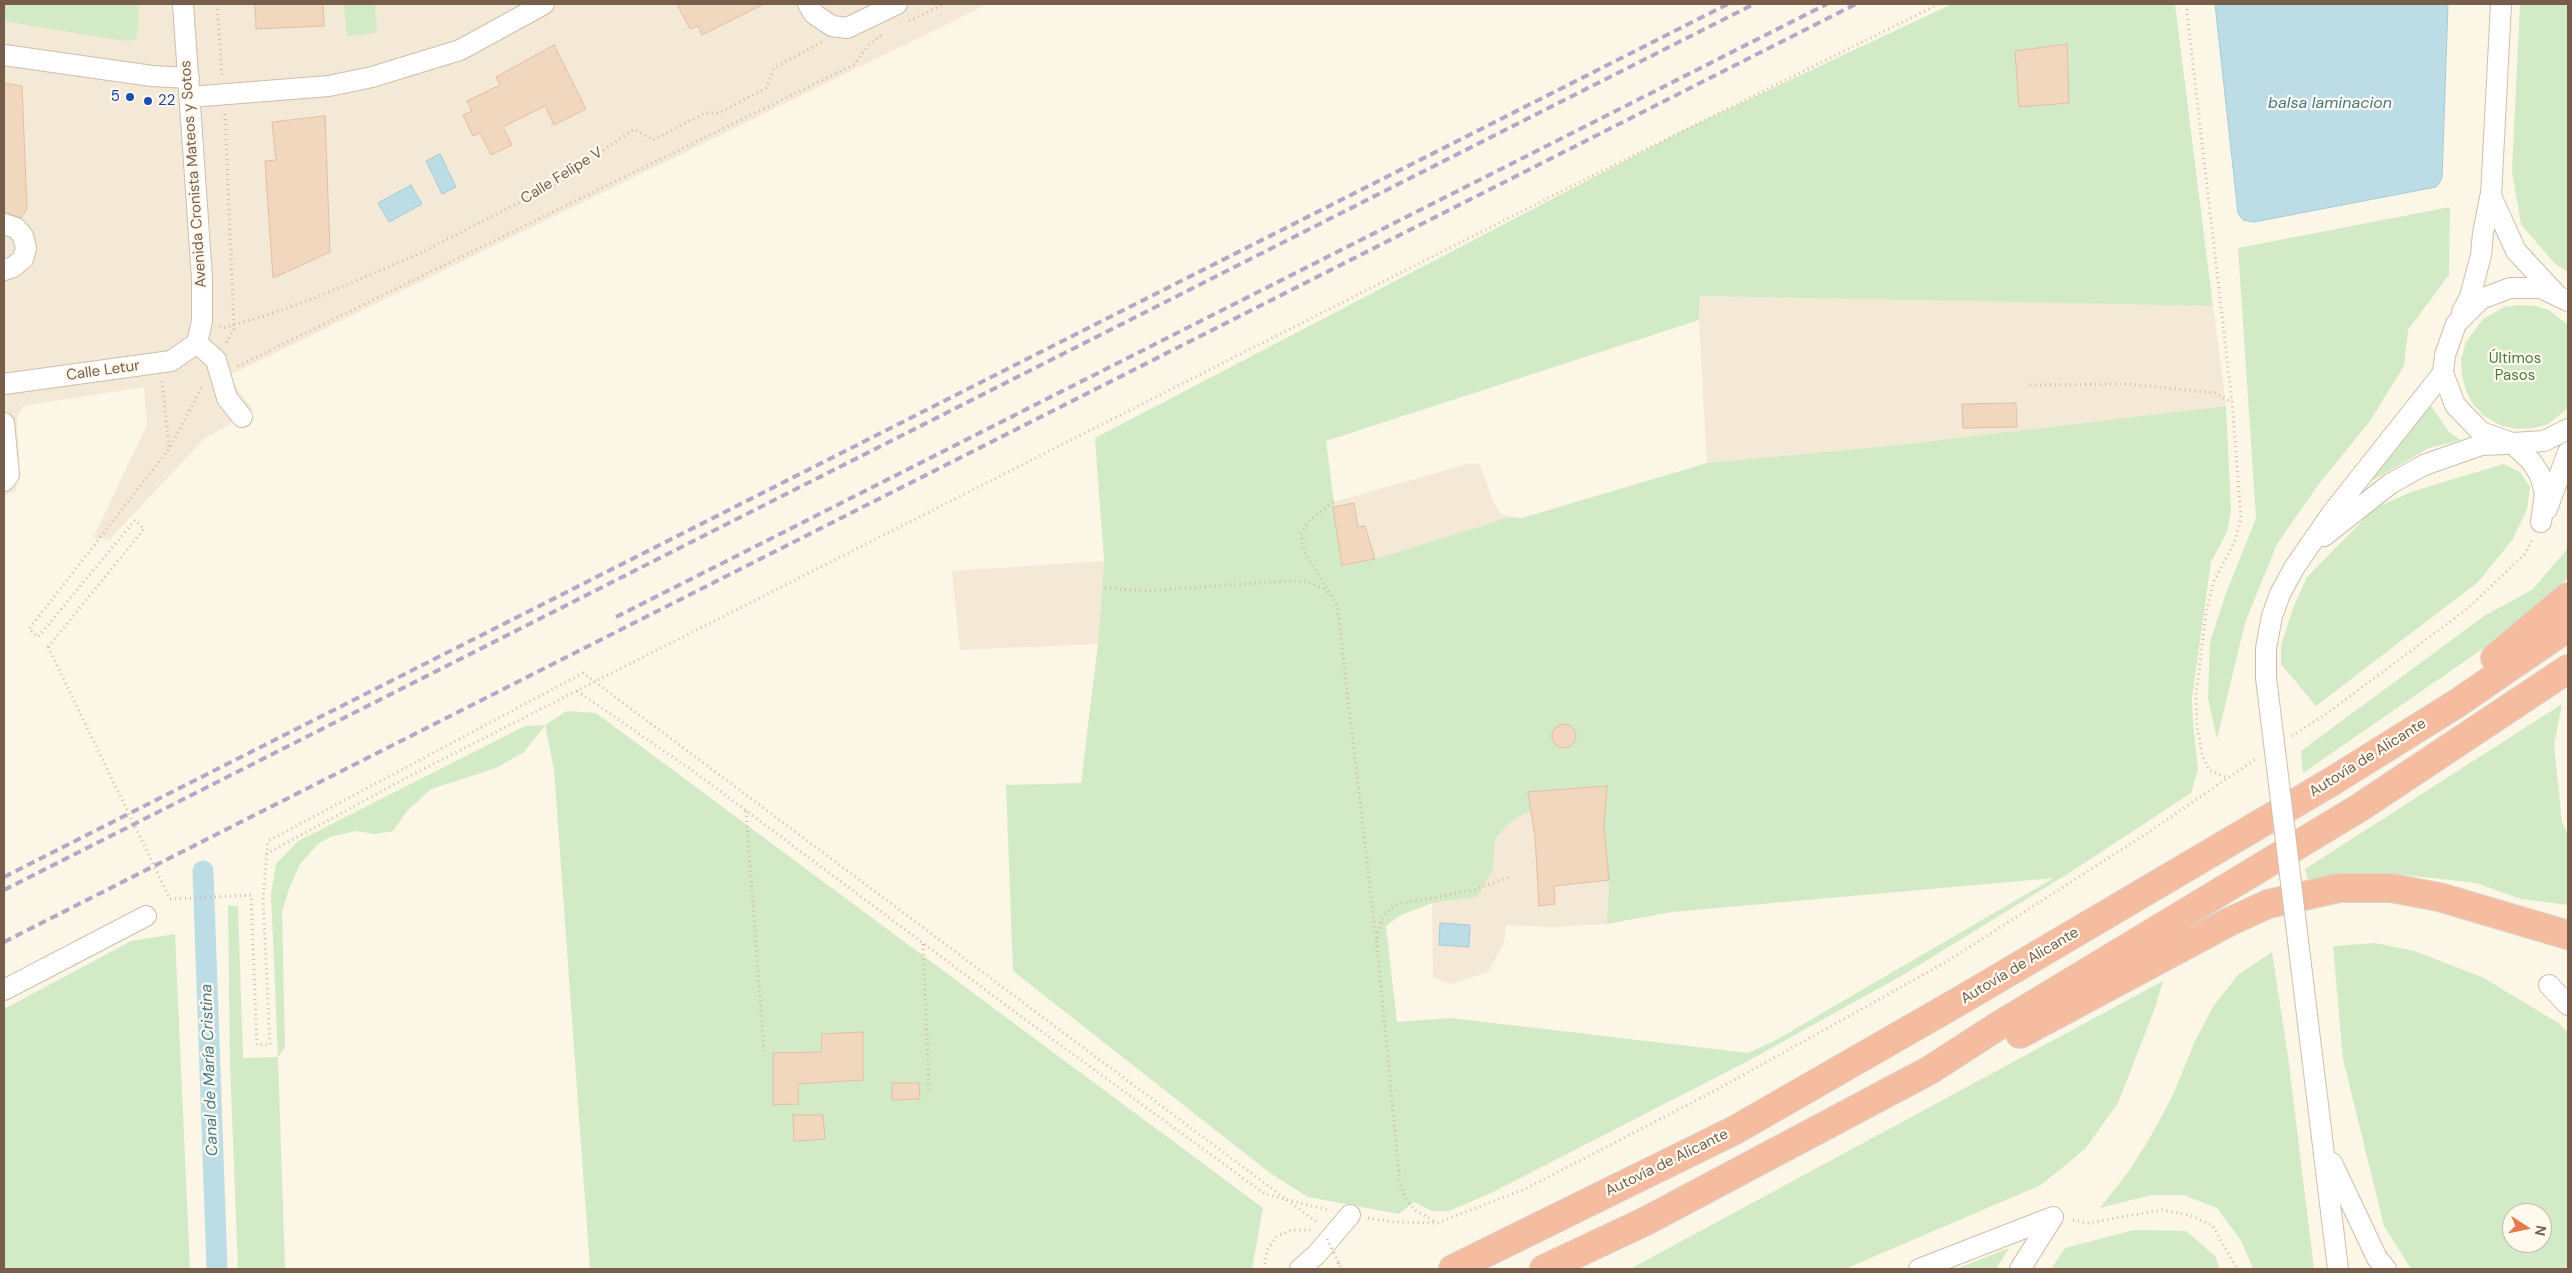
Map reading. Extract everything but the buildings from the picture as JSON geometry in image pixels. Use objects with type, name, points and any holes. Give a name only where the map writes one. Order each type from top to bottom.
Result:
[{"type":"highway","points":[[2456,704],[2499,654],[2568,597]]},
{"type":"highway","name":"Autovía de Alicante","points":[[1453,1269],[1735,1130],[1964,999],[2331,782],[2456,704],[2568,627]]},
{"type":"highway","points":[[1544,1269],[1646,1222],[1930,1070],[1998,1026],[2359,808],[2568,669]]},
{"type":"highway","points":[[1930,1070],[2002,1043],[2230,922],[2268,904],[2307,894],[2339,888],[2391,888],[2439,897],[2568,935]]},
{"type":"street","name":"Avenida Cronista Mateos y Sotos","points":[[183,4],[202,278],[202,321],[197,343]]},
{"type":"street","points":[[4,55],[152,76],[190,88],[329,86],[372,77],[460,50],[544,4]]},
{"type":"street","points":[[808,4],[814,14],[832,26],[847,28],[897,4]]},
{"type":"street","points":[[2501,4],[2491,191],[2476,275],[2470,297],[2456,324],[2445,355],[2443,373],[2455,405],[2481,432],[2511,443],[2531,461],[2540,475],[2546,493],[2541,522]]},
{"type":"street","points":[[2491,191],[2491,196],[2516,250],[2564,298]]},
{"type":"street","points":[[4,224],[16,228],[23,236],[26,248],[23,259],[13,267],[4,270]]},
{"type":"street","points":[[2456,324],[2482,298],[2510,288],[2541,288],[2564,298]]},
{"type":"street","points":[[197,343],[216,360],[227,398],[242,417]]},
{"type":"street","name":"Calle Letur","points":[[4,384],[171,361],[197,343]]},
{"type":"street","points":[[2338,1269],[2325,1148],[2314,1089],[2266,678],[2266,648],[2272,616],[2294,568],[2366,467],[2443,373]]},
{"type":"street","points":[[4,423],[9,475],[4,481]]},
{"type":"street","points":[[2310,546],[2390,484],[2424,465],[2481,445],[2544,441],[2568,428]]},
{"type":"street","points":[[2541,522],[2568,452]]},
{"type":"street","points":[[4,990],[146,916]]},
{"type":"street","points":[[2549,985],[2568,1005]]},
{"type":"street","points":[[2325,1148],[2377,1258],[2386,1269]]},
{"type":"street","points":[[1300,1269],[1317,1254],[1350,1215]]},
{"type":"street","points":[[1919,1269],[2054,1216]]},
{"type":"street","points":[[2020,1269],[2054,1216]]},
{"type":"path","points":[[905,23],[944,4]]},
{"type":"path","points":[[266,854],[406,778],[576,691],[1556,194],[1939,4]]},
{"type":"path","points":[[2186,4],[2232,402],[2241,519],[2234,543],[2214,581],[2206,613],[2196,695],[2197,726],[2202,754],[2209,770],[2226,778]]},
{"type":"path","name":"Calle Felipe V","points":[[202,321],[223,328],[267,315],[315,298],[416,255],[554,185],[634,129],[653,140],[705,113],[718,113],[766,88],[774,68],[847,28]]},
{"type":"path","points":[[216,360],[228,371],[855,64],[868,46],[889,31]]},
{"type":"path","points":[[160,363],[169,448],[29,629],[38,637],[135,520],[144,529],[48,647],[170,900],[251,895],[257,1045],[270,1045],[263,898],[268,841],[583,674],[1290,1200]]},
{"type":"path","points":[[2030,385],[2128,384],[2215,393],[2232,402]]},
{"type":"path","points":[[1333,502],[1307,523],[1301,534],[1304,553],[1337,605],[1377,947],[1400,1183],[1405,1198],[1415,1210],[1437,1223]]},
{"type":"path","points":[[2284,741],[2326,714],[2467,609],[2525,554],[2541,522]]},
{"type":"path","points":[[1105,588],[1143,591],[1289,581],[1308,582],[1326,590],[1337,605]]},
{"type":"path","points":[[576,691],[746,810],[923,943],[1265,1194],[1350,1215],[1396,1222],[1437,1223],[1533,1185],[1718,1089],[1946,962],[2146,834],[2260,756]]},
{"type":"path","points":[[746,810],[764,1051]]},
{"type":"path","points":[[1377,947],[1378,930],[1383,917],[1394,905],[1474,890],[1509,877]]},
{"type":"path","points":[[923,943],[929,1091]]},
{"type":"path","points":[[2054,1216],[2088,1223],[2162,1210],[2189,1215],[2212,1225],[2237,1269]]},
{"type":"path","points":[[1264,1269],[1267,1250],[1277,1236],[1292,1230],[1312,1230],[1327,1239],[1342,1269]]},
{"type":"shaded area","points":[[4,4],[988,4],[228,376],[253,410],[204,439],[109,540],[93,538],[147,425],[144,387],[23,406],[17,417],[19,455],[16,491],[4,496]]},
{"type":"shaded area","points":[[1700,296],[2213,306],[2226,406],[1898,445],[1707,463],[1699,320]]},
{"type":"shaded area","points":[[1472,463],[1480,465],[1493,501],[1501,514],[1510,517],[1375,559],[1342,565],[1333,502]]},
{"type":"shaded area","points":[[1104,561],[1098,644],[960,650],[952,571]]},
{"type":"shaded area","points":[[1607,786],[1604,827],[1609,880],[1607,924],[1550,927],[1506,925],[1504,943],[1488,972],[1452,984],[1433,978],[1432,903],[1477,897],[1493,869],[1495,839],[1509,823],[1531,810],[1528,792]]},
{"type":"green space","points":[[4,4],[138,4],[139,20],[136,39],[130,41],[117,40],[4,21]]},
{"type":"green space","points":[[344,4],[375,4],[377,33],[347,36]]},
{"type":"green space","points":[[1952,4],[2175,4],[2213,306],[1700,296],[1699,320],[1326,441],[1342,565],[1375,559],[1510,517],[1522,518],[1707,463],[1898,445],[2226,406],[2231,510],[2227,532],[2211,562],[2192,698],[2198,769],[2191,793],[2069,873],[1903,975],[1748,1061],[1491,1193],[1449,1211],[1432,1211],[1414,1202],[1399,1214],[1308,1197],[1270,1173],[1013,971],[1006,785],[1081,783],[1098,644],[1104,561],[1095,438],[1688,128]],"holes":[[[1606,787],[1604,827],[1609,880],[1607,924],[1672,912],[2054,878],[1776,1040],[1748,1053],[1451,1018],[1397,1022],[1386,926],[1401,915],[1432,903],[1477,897],[1493,869],[1495,839],[1509,823],[1531,810],[1528,792]]]},
{"type":"green space","points":[[2520,4],[2568,4],[2568,272],[2555,264],[2521,224],[2512,171]]},
{"type":"green space","points":[[2450,207],[2449,275],[2408,330],[2404,366],[2370,421],[2318,485],[2277,544],[2245,623],[2217,739],[2208,698],[2210,642],[2225,596],[2256,518],[2238,248]]},
{"type":"green space","name":"Últimos Pasos","points":[[2519,305],[2536,306],[2549,310],[2568,325],[2568,408],[2548,424],[2535,428],[2516,429],[2500,425],[2483,415],[2473,404],[2466,391],[2462,376],[2461,359],[2466,342],[2483,319],[2504,307]]},
{"type":"green space","points":[[2431,406],[2449,432],[2461,440],[2429,448],[2359,488]]},
{"type":"green space","points":[[2503,464],[2520,472],[2530,487],[2527,509],[2513,539],[2478,582],[2316,706],[2281,664],[2281,646],[2293,608],[2307,577],[2375,508],[2411,492]]},
{"type":"green space","points":[[2568,548],[2568,578],[2520,623],[2303,773],[2301,751],[2484,616],[2532,590]]},
{"type":"green space","points":[[2562,704],[2554,745],[2562,822],[2568,835],[2568,905],[2521,899],[2476,883],[2387,873],[2308,880],[2305,869]]},
{"type":"green space","points":[[567,711],[596,713],[1263,1208],[1252,1269],[590,1269],[554,770],[545,725]]},
{"type":"green space","points":[[545,725],[524,752],[496,768],[431,789],[407,811],[393,831],[375,834],[356,831],[330,837],[318,844],[300,864],[289,889],[282,912],[285,1047],[278,1057],[271,894],[276,864],[298,841],[525,726]]},
{"type":"green space","points":[[228,905],[238,906],[243,1058],[278,1057],[285,1269],[238,1269],[230,1065]]},
{"type":"green space","points":[[175,934],[190,1269],[4,1269],[4,1009],[131,941]]},
{"type":"green space","points":[[2375,943],[2414,951],[2482,977],[2560,1024],[2568,1033],[2568,1269],[2411,1269],[2384,1226],[2343,1059],[2333,946]]},
{"type":"green space","points":[[2272,952],[2288,1056],[2314,1269],[2253,1269],[2242,1242],[2217,1208],[2183,1195],[2151,1195],[2100,1208],[2128,1172],[2148,1141],[2172,1097],[2195,1041],[2214,1005],[2238,975]]},
{"type":"green space","points":[[2163,981],[2155,1008],[2118,1103],[2085,1149],[2041,1185],[1845,1269],[1630,1269]]},
{"type":"green space","points":[[2134,1230],[2186,1231],[2216,1257],[2219,1269],[2051,1269],[2065,1248]]},
{"type":"green space","points":[[2009,1248],[1996,1269],[1956,1269]]},
{"type":"water","name":"balsa laminacion","points":[[2215,4],[2448,4],[2442,178],[2439,184],[2436,187],[2254,222],[2243,220],[2238,213]]},
{"type":"water","points":[[440,154],[456,187],[442,194],[426,161]]},
{"type":"water","points":[[411,185],[422,204],[389,222],[378,203]]},
{"type":"water","points":[[1440,923],[1470,925],[1469,947],[1439,945]]},
{"type":"waterway","name":"Canal de María Cristina","points":[[203,871],[217,1269]]},
{"type":"railway","points":[[4,877],[1728,4]]},
{"type":"railway","points":[[4,890],[1754,4]]},
{"type":"railway","points":[[616,617],[1827,4]]},
{"type":"railway","points":[[4,942],[1856,4]]},
{"type":"place","name":"5","points":[[130,97]]},
{"type":"place","name":"22","points":[[148,101]]}]
